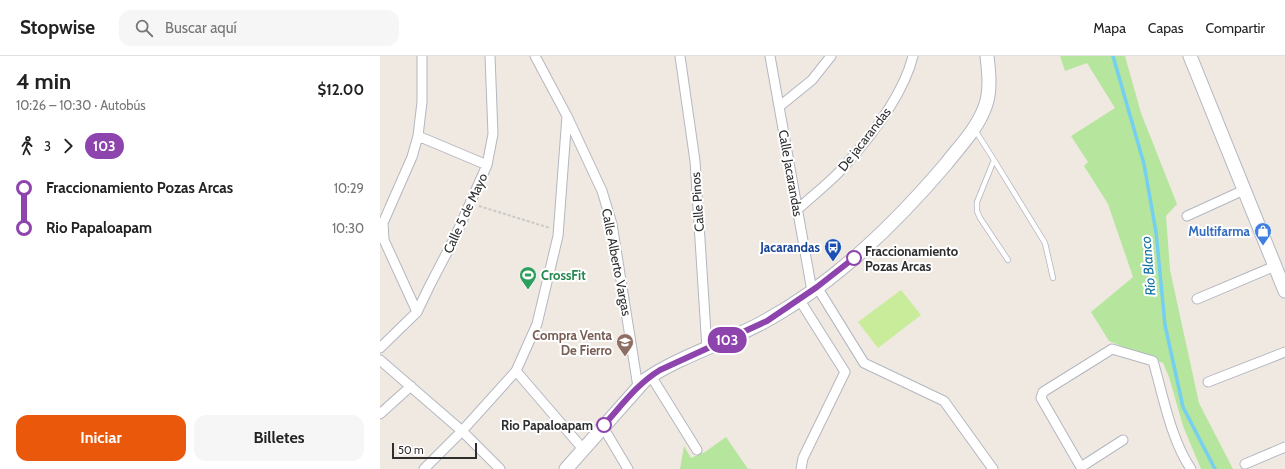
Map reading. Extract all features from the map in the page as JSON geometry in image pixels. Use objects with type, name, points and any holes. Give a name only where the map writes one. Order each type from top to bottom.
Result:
[{"type":"main road","points":[[566,469],[638,387],[651,376],[660,370],[755,327],[815,289],[868,247],[928,185],[974,129],[985,106],[989,88],[986,56]]},
{"type":"main road","points":[[1190,56],[1285,291]]},
{"type":"street","points":[[417,312],[384,240],[383,223],[412,157],[418,136],[422,102],[422,56]]},
{"type":"street","name":"Calle 5 de Mayo","points":[[380,348],[417,312],[471,203],[487,165],[493,134],[490,56]]},
{"type":"street","name":"Calle Alberto Vargas","points":[[535,56],[567,116],[602,191],[612,224],[638,387]]},
{"type":"street","name":"Calle Pinos","points":[[680,56],[694,161],[707,349]]},
{"type":"street","name":"Calle Jacarandas","points":[[770,56],[798,209],[815,289]]},
{"type":"street","points":[[780,106],[812,80],[831,56]]},
{"type":"street","name":"De jacarandas","points":[[798,209],[841,170],[886,115],[910,69],[913,56]]},
{"type":"street","points":[[424,469],[462,431],[516,371],[537,324],[558,230],[567,116]]},
{"type":"street","points":[[418,136],[487,165]]},
{"type":"street","points":[[1186,216],[1244,190]]},
{"type":"street","points":[[1196,299],[1274,266]]},
{"type":"street","points":[[815,289],[864,363],[944,401],[994,469]]},
{"type":"street","points":[[800,299],[845,372],[803,458],[801,469]]},
{"type":"street","points":[[1123,440],[1082,468],[1041,398],[1043,392],[1112,348],[1153,362],[1175,435],[1185,460],[1191,469]]},
{"type":"street","points":[[1208,382],[1285,352]]},
{"type":"street","points":[[380,360],[462,431],[500,469]]},
{"type":"street","points":[[516,371],[583,449]]},
{"type":"street","points":[[651,376],[697,450]]},
{"type":"street","points":[[380,414],[410,386]]},
{"type":"street","points":[[603,427],[628,469]]},
{"type":"street","points":[[1245,464],[1285,447]]},
{"type":"lane","points":[[974,129],[1045,243],[1049,255],[1053,278]]},
{"type":"lane","points":[[994,160],[984,181],[976,208],[980,218],[1008,260]]},
{"type":"path","points":[[471,203],[558,230]]},
{"type":"green space","points":[[1060,56],[1125,56],[1141,113],[1177,204],[1166,216],[1170,270],[1199,403],[1233,469],[1201,469],[1183,426],[1169,377],[1163,363],[1109,341],[1091,312],[1133,277],[1108,204],[1084,166],[1088,162],[1071,136],[1115,108],[1087,63],[1065,71]]},
{"type":"green space","points":[[901,290],[921,315],[878,348],[858,322]]},
{"type":"green space","points":[[726,437],[748,469],[680,469],[684,446],[691,458],[705,452]]},
{"type":"waterway","name":"Río Blanco","points":[[1113,56],[1144,164],[1156,232],[1165,325],[1183,407],[1215,469]]},
{"type":"bus line","name":"103","points":[[604,425],[645,380],[660,370],[767,321],[817,287],[854,258]]},
{"type":"place","name":"Multifarma","points":[[1263,246]]},
{"type":"place","name":"Fraccionamiento Pozas Arcas","points":[[854,258]]},
{"type":"place","name":"Jacarandas","points":[[833,262]]},
{"type":"place","name":"CrossFit","points":[[528,290]]},
{"type":"place","name":"Compra Venta De Fierro","points":[[625,357]]},
{"type":"place","name":"Rio Papaloapam","points":[[604,425]]}]
